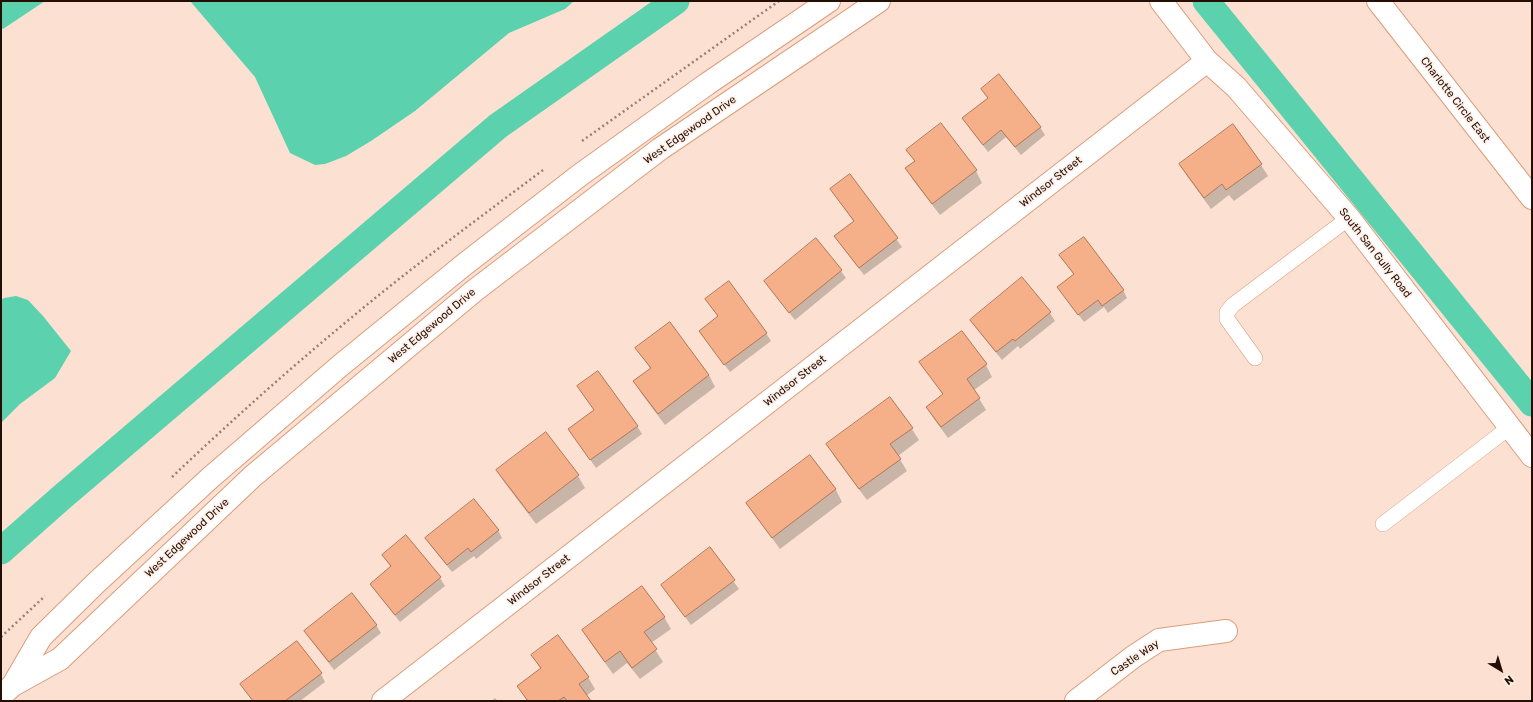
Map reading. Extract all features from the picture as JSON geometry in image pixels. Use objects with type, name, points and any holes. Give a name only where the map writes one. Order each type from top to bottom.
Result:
[{"type":"street","name":"West Edgewood Drive","points":[[7,690],[41,637],[97,582],[210,478],[341,365],[471,260],[580,175],[707,84],[829,1]]},
{"type":"street","name":"West Edgewood Drive","points":[[7,690],[60,659],[253,476],[474,291],[660,149],[879,1]]},
{"type":"street","name":"South San Gully Road","points":[[1161,1],[1207,61],[1236,86],[1349,218],[1532,456]]},
{"type":"street","name":"Charlotte Circle East","points":[[1378,1],[1532,198]]},
{"type":"street","name":"Windsor Street","points":[[383,701],[1207,61]]},
{"type":"street","name":"Castle Way","points":[[1076,701],[1132,657],[1159,640],[1226,631]]},
{"type":"lane","points":[[1255,358],[1227,320],[1228,312],[1232,305],[1349,218]]},
{"type":"lane","points":[[1383,524],[1510,427]]},
{"type":"shaded area","points":[[1,1],[45,1],[3,29],[1,27]]},
{"type":"shaded area","points":[[190,1],[574,1],[565,9],[509,33],[415,111],[371,141],[346,156],[325,164],[315,165],[290,153],[255,77]]},
{"type":"shaded area","points":[[16,296],[28,300],[71,351],[55,378],[20,404],[1,423],[1,300]]},
{"type":"building","points":[[999,74],[1041,127],[1015,147],[1001,130],[983,145],[962,118],[988,98],[981,89]]},
{"type":"building","points":[[941,123],[977,170],[932,204],[905,168],[915,161],[906,150]]},
{"type":"building","points":[[1233,124],[1262,164],[1226,190],[1222,184],[1204,198],[1179,164]]},
{"type":"building","points":[[850,174],[898,238],[859,268],[834,236],[854,221],[830,189]]},
{"type":"building","points":[[1084,237],[1124,290],[1102,306],[1098,300],[1078,315],[1057,287],[1074,274],[1059,255]]},
{"type":"building","points":[[816,238],[842,270],[789,313],[764,281]]},
{"type":"building","points":[[1022,277],[1051,312],[1015,341],[1013,339],[996,352],[970,320]]},
{"type":"building","points":[[729,281],[767,333],[724,365],[699,331],[718,316],[705,299]]},
{"type":"building","points":[[670,322],[709,375],[658,414],[633,381],[651,368],[635,348]]},
{"type":"building","points":[[962,331],[987,364],[967,379],[980,398],[941,427],[926,407],[943,394],[919,362]]},
{"type":"building","points":[[598,371],[638,426],[590,460],[568,429],[594,410],[577,386]]},
{"type":"building","points":[[890,397],[913,428],[890,444],[901,459],[859,489],[826,444]]},
{"type":"building","points":[[546,432],[579,475],[529,513],[496,470]]},
{"type":"building","points":[[810,455],[836,489],[772,538],[746,503]]},
{"type":"building","points":[[474,499],[499,530],[471,552],[468,548],[447,565],[425,538]]},
{"type":"building","points":[[406,535],[441,577],[395,615],[370,584],[391,566],[382,555]]},
{"type":"building","points":[[710,547],[735,580],[685,617],[661,585]]},
{"type":"building","points":[[642,586],[665,617],[644,632],[657,649],[632,668],[620,651],[605,662],[582,630]]},
{"type":"building","points":[[352,593],[377,625],[329,662],[304,631]]},
{"type":"building","points":[[558,635],[589,677],[579,684],[591,701],[567,701],[564,697],[558,701],[528,701],[517,686],[541,668],[531,655]]},
{"type":"building","points":[[297,641],[322,673],[285,701],[253,701],[240,684]]},
{"type":"waterway","points":[[1,551],[62,497],[498,126],[676,1]]},
{"type":"waterway","points":[[1206,1],[1532,403]]}]
